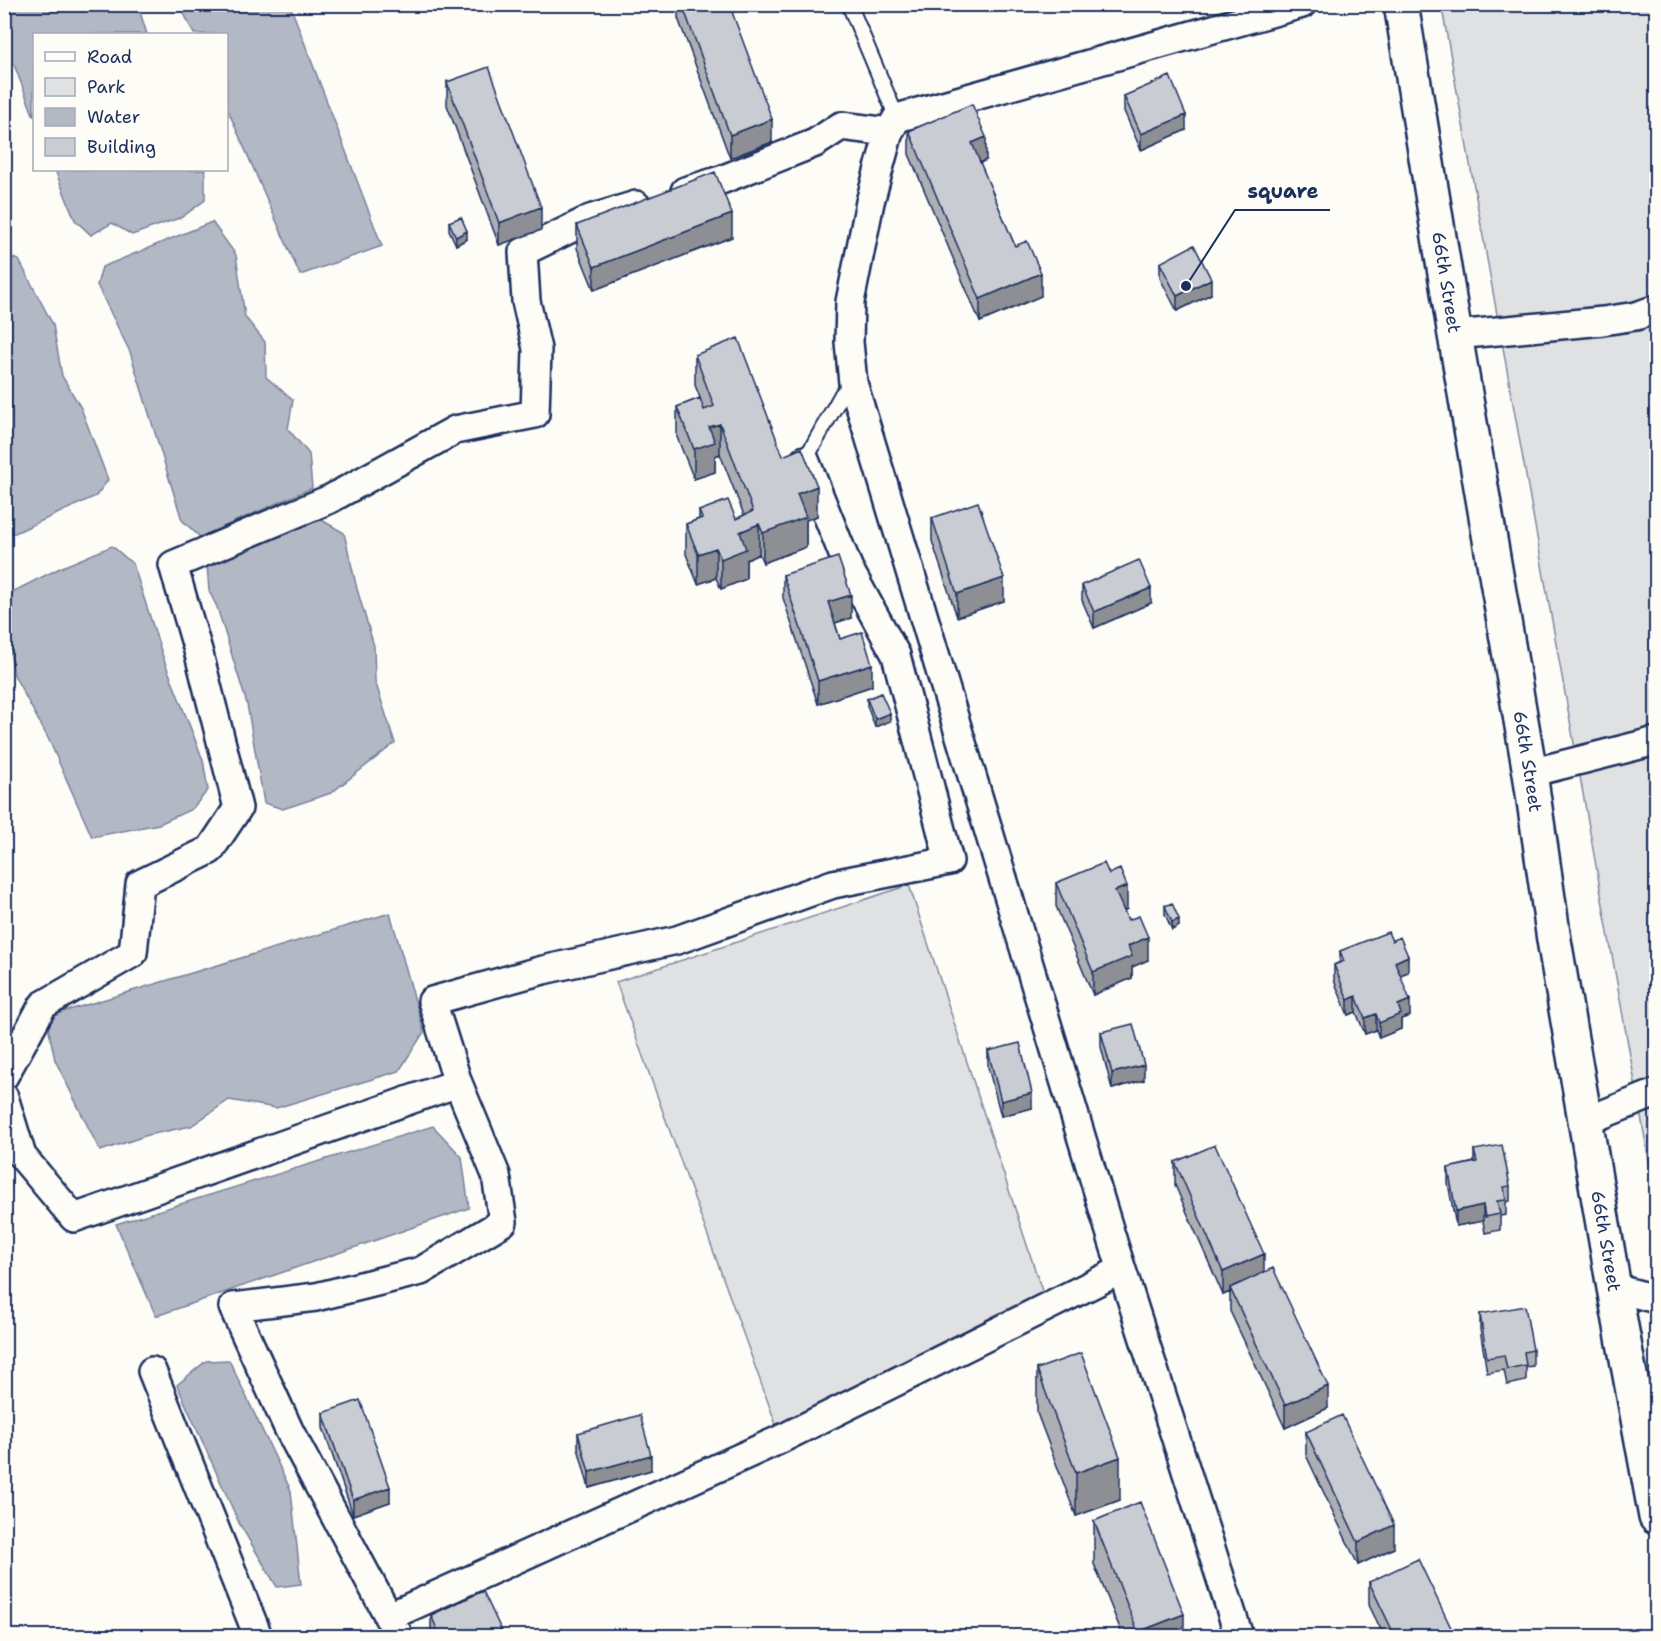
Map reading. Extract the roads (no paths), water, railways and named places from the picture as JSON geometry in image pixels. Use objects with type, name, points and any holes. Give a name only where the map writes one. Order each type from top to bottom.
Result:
[{"type":"street","points":[[4,1076],[43,1005],[133,953],[140,884],[210,850],[238,808],[174,565],[330,499],[455,430],[535,414],[537,349],[526,301],[523,252],[590,219],[720,180],[757,166],[814,142],[841,126],[893,125],[1302,4]]},
{"type":"street","name":"66th Street","points":[[1401,4],[1530,773],[1554,940],[1656,1517]]},
{"type":"street","points":[[893,125],[870,202],[850,302],[849,342],[852,383],[1121,1270],[1239,1636]]},
{"type":"street","points":[[1455,334],[1603,321],[1636,316],[1656,309]]},
{"type":"street","points":[[805,460],[849,569],[896,655],[949,861],[833,884],[677,940],[543,970],[432,1001],[458,1083],[496,1175],[503,1222],[421,1271],[316,1297],[233,1307],[288,1430],[393,1627],[779,1440],[1121,1270]]},
{"type":"street","points":[[1530,773],[1656,741]]},
{"type":"street","points":[[4,1097],[22,1156],[74,1218],[458,1083]]},
{"type":"street","points":[[1586,1121],[1656,1093]]},
{"type":"street","points":[[1614,1288],[1656,1299]]},
{"type":"street","points":[[152,1371],[258,1636]]},
{"type":"lane","points":[[849,4],[893,125]]},
{"type":"lane","points":[[805,460],[842,394],[852,383]]},
{"type":"water","points":[[4,5],[135,5],[139,9],[147,33],[33,33],[33,114],[15,67],[5,55]]},
{"type":"water","points":[[180,5],[290,5],[382,246],[300,275],[228,110],[228,33],[194,33]]},
{"type":"water","points":[[55,171],[205,171],[205,200],[182,217],[132,235],[112,223],[91,235],[75,220]]},
{"type":"water","points":[[212,222],[236,255],[245,317],[265,342],[266,377],[293,400],[288,429],[309,454],[312,488],[200,537],[182,520],[130,352],[97,285],[102,267]]},
{"type":"water","points":[[5,255],[19,260],[53,325],[62,376],[81,408],[108,480],[96,496],[15,533],[5,534]]},
{"type":"water","points":[[320,519],[344,533],[357,589],[374,646],[375,681],[395,743],[331,793],[283,809],[264,803],[247,704],[217,607],[209,591],[207,564]]},
{"type":"water","points":[[112,546],[133,564],[164,660],[203,760],[208,790],[192,809],[159,824],[92,837],[49,740],[14,675],[5,620],[5,603],[14,591]]},
{"type":"water","points":[[390,913],[424,1032],[399,1071],[276,1108],[229,1100],[191,1126],[148,1135],[100,1151],[55,1060],[46,1017]]},
{"type":"water","points":[[433,1126],[462,1157],[469,1208],[156,1316],[116,1224]]},
{"type":"water","points":[[229,1360],[291,1491],[301,1584],[277,1587],[239,1523],[177,1385],[206,1361]]},
{"type":"place","name":"square","points":[[1186,286]]}]
